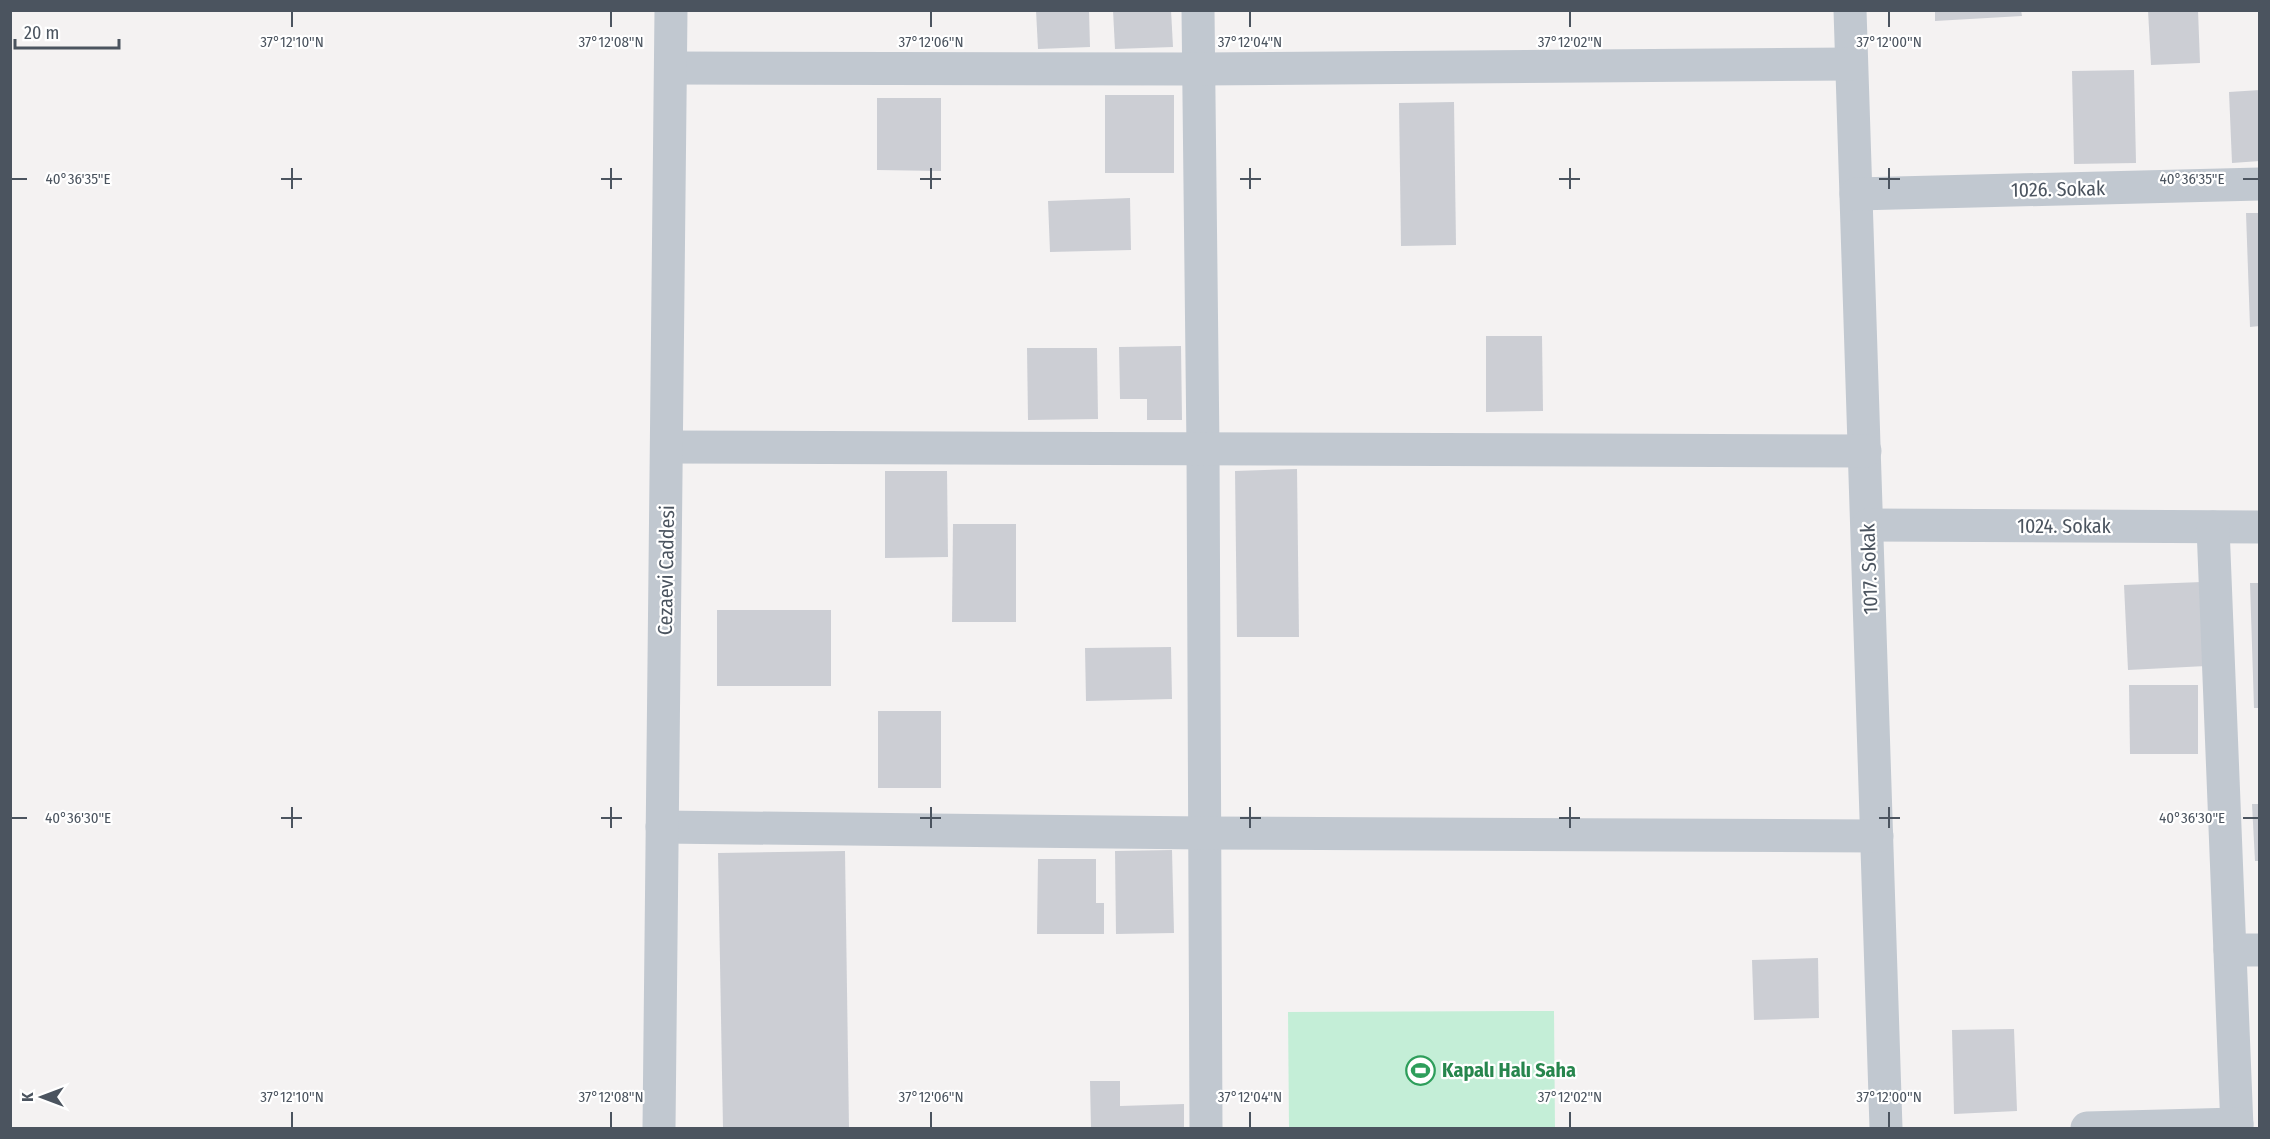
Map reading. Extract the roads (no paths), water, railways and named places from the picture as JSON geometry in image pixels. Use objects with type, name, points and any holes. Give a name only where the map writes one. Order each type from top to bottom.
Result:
[{"type":"street","name":"Cezaevi Caddesi","points":[[658,1128],[671,10]]},
{"type":"street","points":[[1198,10],[1203,449],[1206,1128]]},
{"type":"street","name":"1017. Sokak","points":[[1850,10],[1886,1128]]},
{"type":"street","points":[[672,68],[1199,69],[1851,64]]},
{"type":"street","name":"1026. Sokak","points":[[1856,194],[2259,184]]},
{"type":"street","points":[[667,447],[1865,451]]},
{"type":"street","name":"1024. Sokak","points":[[1868,525],[2259,527]]},
{"type":"street","points":[[2087,1128],[2237,1126],[2245,950],[2213,526]]},
{"type":"street","points":[[662,827],[1205,833],[1877,836]]},
{"type":"place","name":"Kapalı Halı Saha","points":[[1421,1070]]}]
